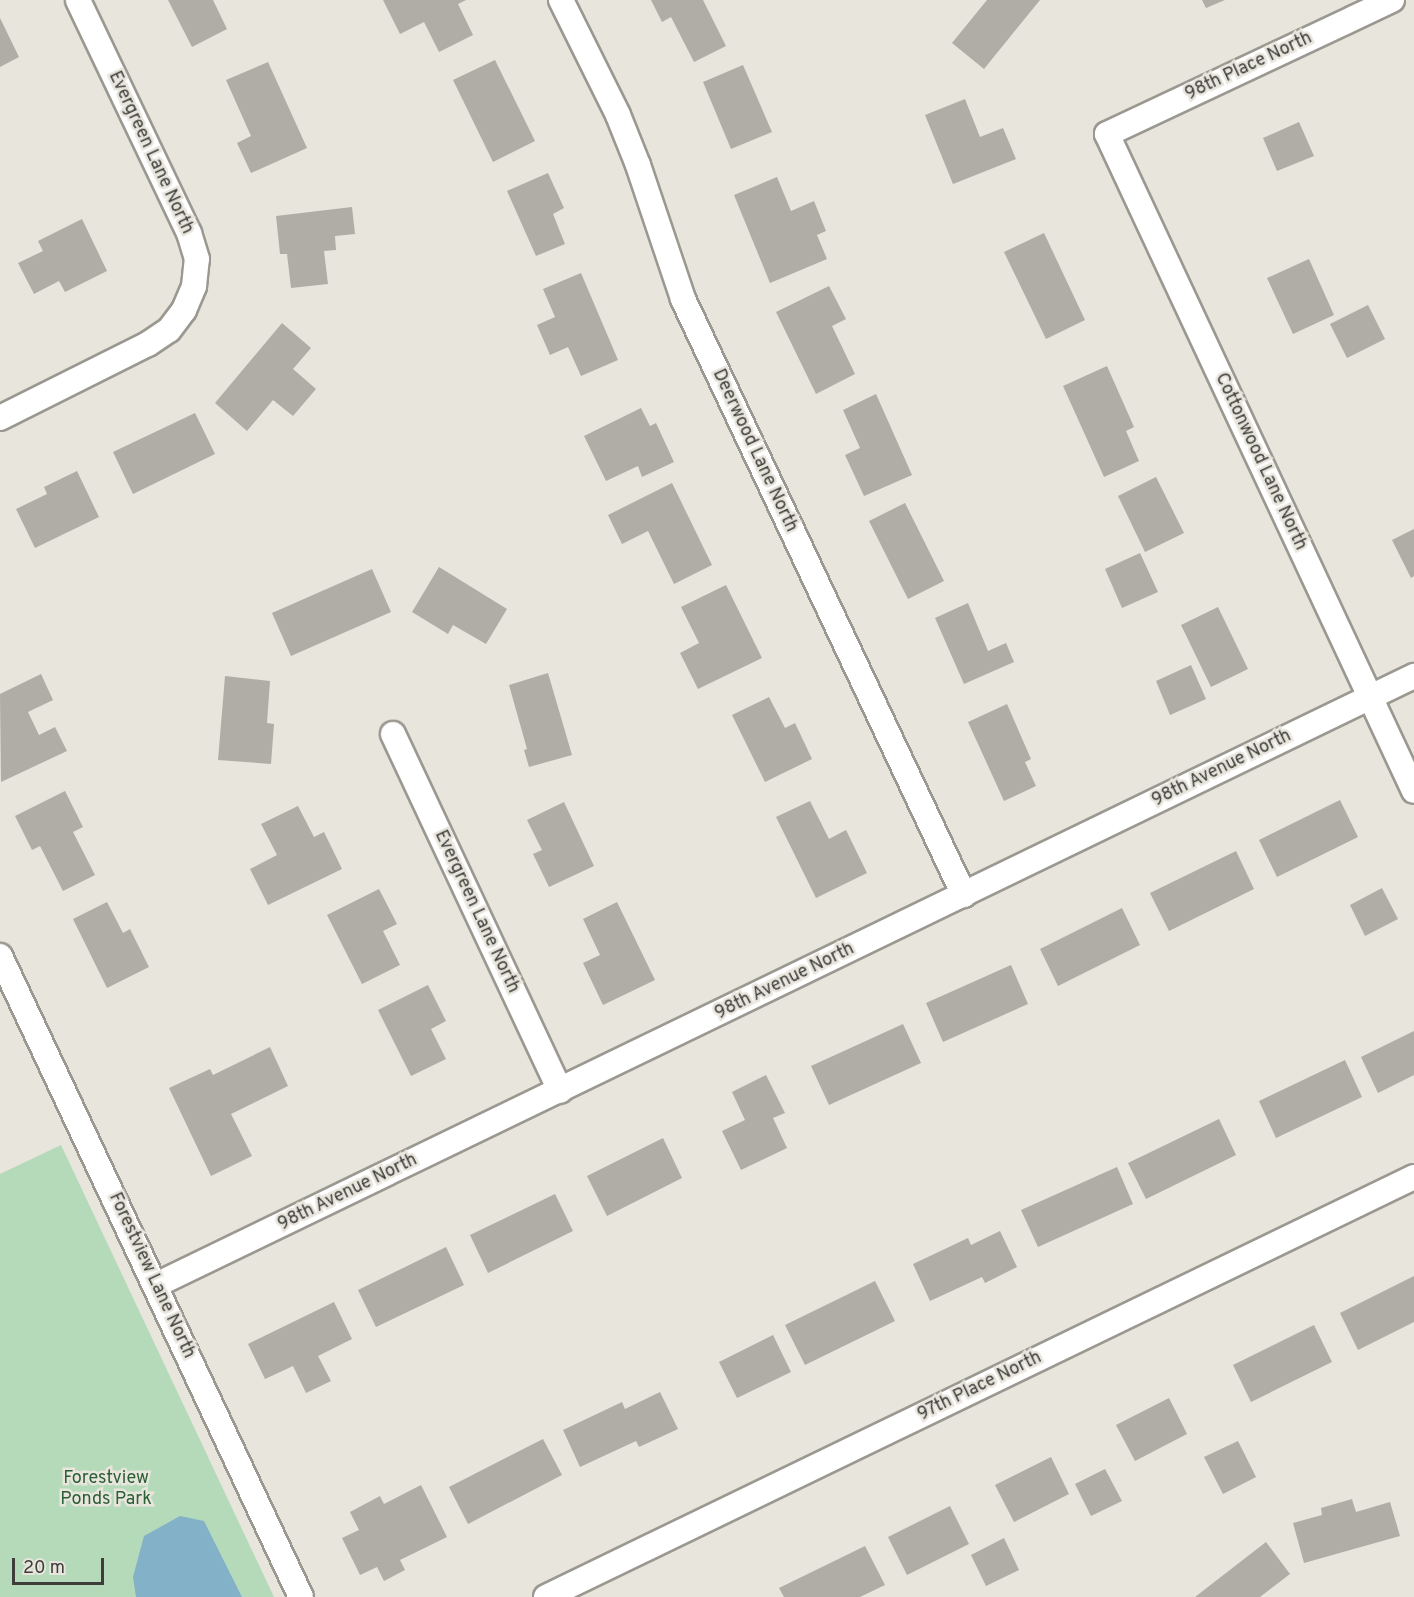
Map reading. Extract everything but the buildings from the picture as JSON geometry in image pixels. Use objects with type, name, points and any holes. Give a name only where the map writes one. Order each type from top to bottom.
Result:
[{"type":"street","name":"Evergreen Lane North","points":[[0,418],[148,345],[169,330],[184,310],[194,286],[197,259],[189,233],[78,0]]},
{"type":"street","name":"Deerwood Lane North","points":[[561,0],[634,155],[682,299],[964,895]]},
{"type":"street","name":"98th Place North","points":[[1107,134],[1392,0]]},
{"type":"street","name":"Cottonwood Lane North","points":[[1107,134],[1414,791]]},
{"type":"street","name":"98th Avenue North","points":[[156,1285],[1414,676]]},
{"type":"street","name":"Evergreen Lane North","points":[[393,734],[560,1091]]},
{"type":"street","name":"Forestview Lane North","points":[[0,956],[301,1597]]},
{"type":"street","name":"97th Place North","points":[[546,1597],[1414,1177]]},
{"type":"green space","name":"Forestview Ponds Park","points":[[61,1145],[274,1597],[0,1597],[0,1174]]},
{"type":"water","points":[[180,1516],[204,1521],[242,1597],[136,1597],[133,1577],[144,1536]]}]
